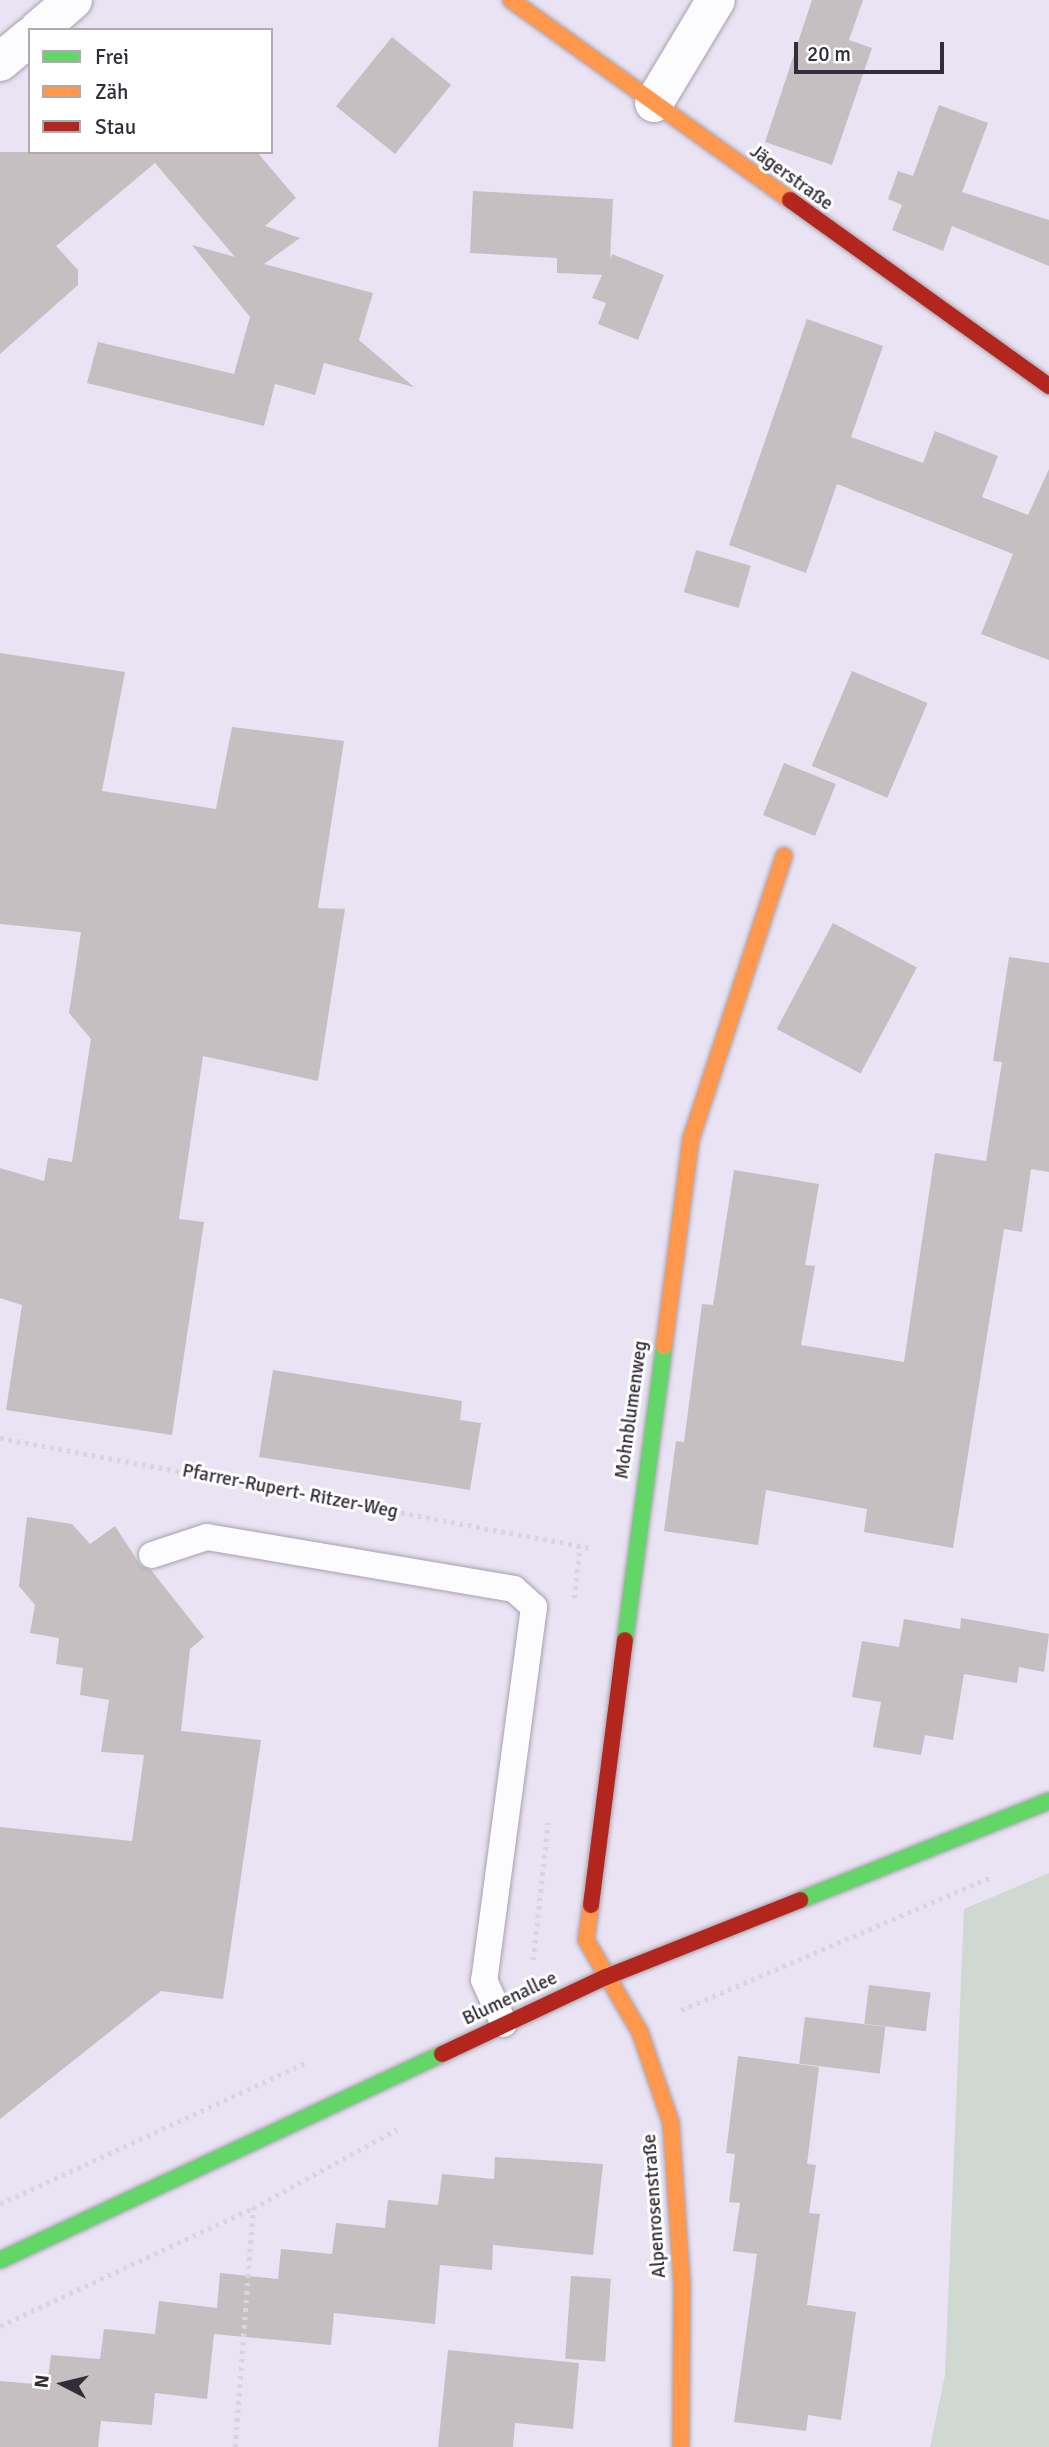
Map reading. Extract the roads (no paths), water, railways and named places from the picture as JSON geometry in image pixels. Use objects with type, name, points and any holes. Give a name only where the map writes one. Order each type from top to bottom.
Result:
[{"type":"street","points":[[40,28],[73,0]]},
{"type":"street","name":"Jägerstraße","points":[[511,0],[1049,386]]},
{"type":"street","points":[[654,103],[716,0]]},
{"type":"street","points":[[0,62],[28,39]]},
{"type":"street","name":"Mohnblumenweg","points":[[606,1977],[586,1940],[633,1555],[691,1139],[784,856]]},
{"type":"street","name":"Blumenallee","points":[[0,2260],[606,1977],[1049,1801]]},
{"type":"street","name":"Alpenrosenstraße","points":[[606,1977],[640,2032],[671,2123],[682,2286],[681,2447]]},
{"type":"lane","points":[[152,1555],[208,1537],[514,1589],[534,1607],[484,1980],[504,2024]]}]
